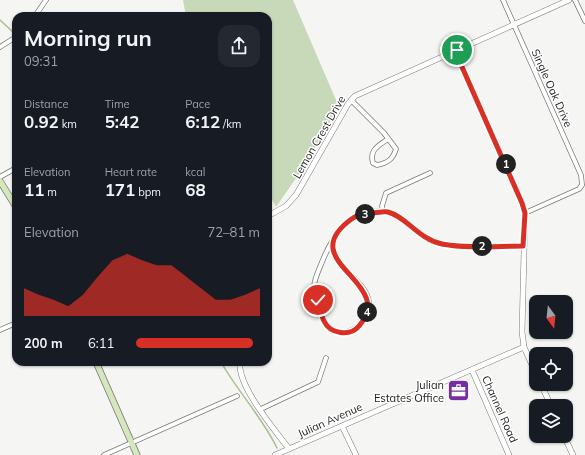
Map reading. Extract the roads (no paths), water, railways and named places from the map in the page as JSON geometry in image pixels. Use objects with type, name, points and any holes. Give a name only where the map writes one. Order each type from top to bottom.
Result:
[{"type":"main road","points":[[1,184],[12,201]]},
{"type":"main road","points":[[98,366],[137,455]]},
{"type":"street","points":[[38,12],[46,0]]},
{"type":"street","name":"Single Oak Drive","points":[[503,0],[584,184]]},
{"type":"street","name":"Lemon Crest Drive","points":[[272,214],[286,206],[296,195],[351,100],[361,93],[569,0]]},
{"type":"street","points":[[576,0],[585,22]]},
{"type":"street","points":[[0,47],[12,40]]},
{"type":"street","points":[[455,51],[522,203],[525,213],[522,332],[524,346],[529,358]]},
{"type":"street","points":[[351,100],[384,133],[396,149],[393,157],[389,161],[377,165],[374,163],[373,153],[375,148],[388,139]]},
{"type":"street","points":[[0,177],[12,170]]},
{"type":"street","points":[[383,212],[382,206],[386,193],[430,173]]},
{"type":"street","points":[[525,213],[579,188],[584,184]]},
{"type":"street","points":[[333,239],[334,255],[360,286],[368,301],[369,308],[366,316],[359,326],[352,332],[344,333],[329,327],[324,321],[314,288],[315,280],[327,248],[333,239],[353,218],[383,212],[395,214],[422,236],[435,242],[457,246],[523,246]]},
{"type":"street","points":[[0,330],[12,325]]},
{"type":"street","name":"Julian Avenue","points":[[275,455],[524,346]]},
{"type":"street","points":[[261,409],[318,382],[326,358]]},
{"type":"street","points":[[240,366],[242,379],[289,449]]},
{"type":"street","name":"Channel Road","points":[[472,370],[509,455]]},
{"type":"street","points":[[104,455],[237,396]]},
{"type":"street","points":[[342,426],[356,455]]},
{"type":"street","points":[[567,443],[573,455]]},
{"type":"waterway","points":[[0,20],[12,31]]},
{"type":"waterway","points":[[224,366],[277,448]]},
{"type":"place","name":"Julian Estates Office","points":[[459,391]]}]
